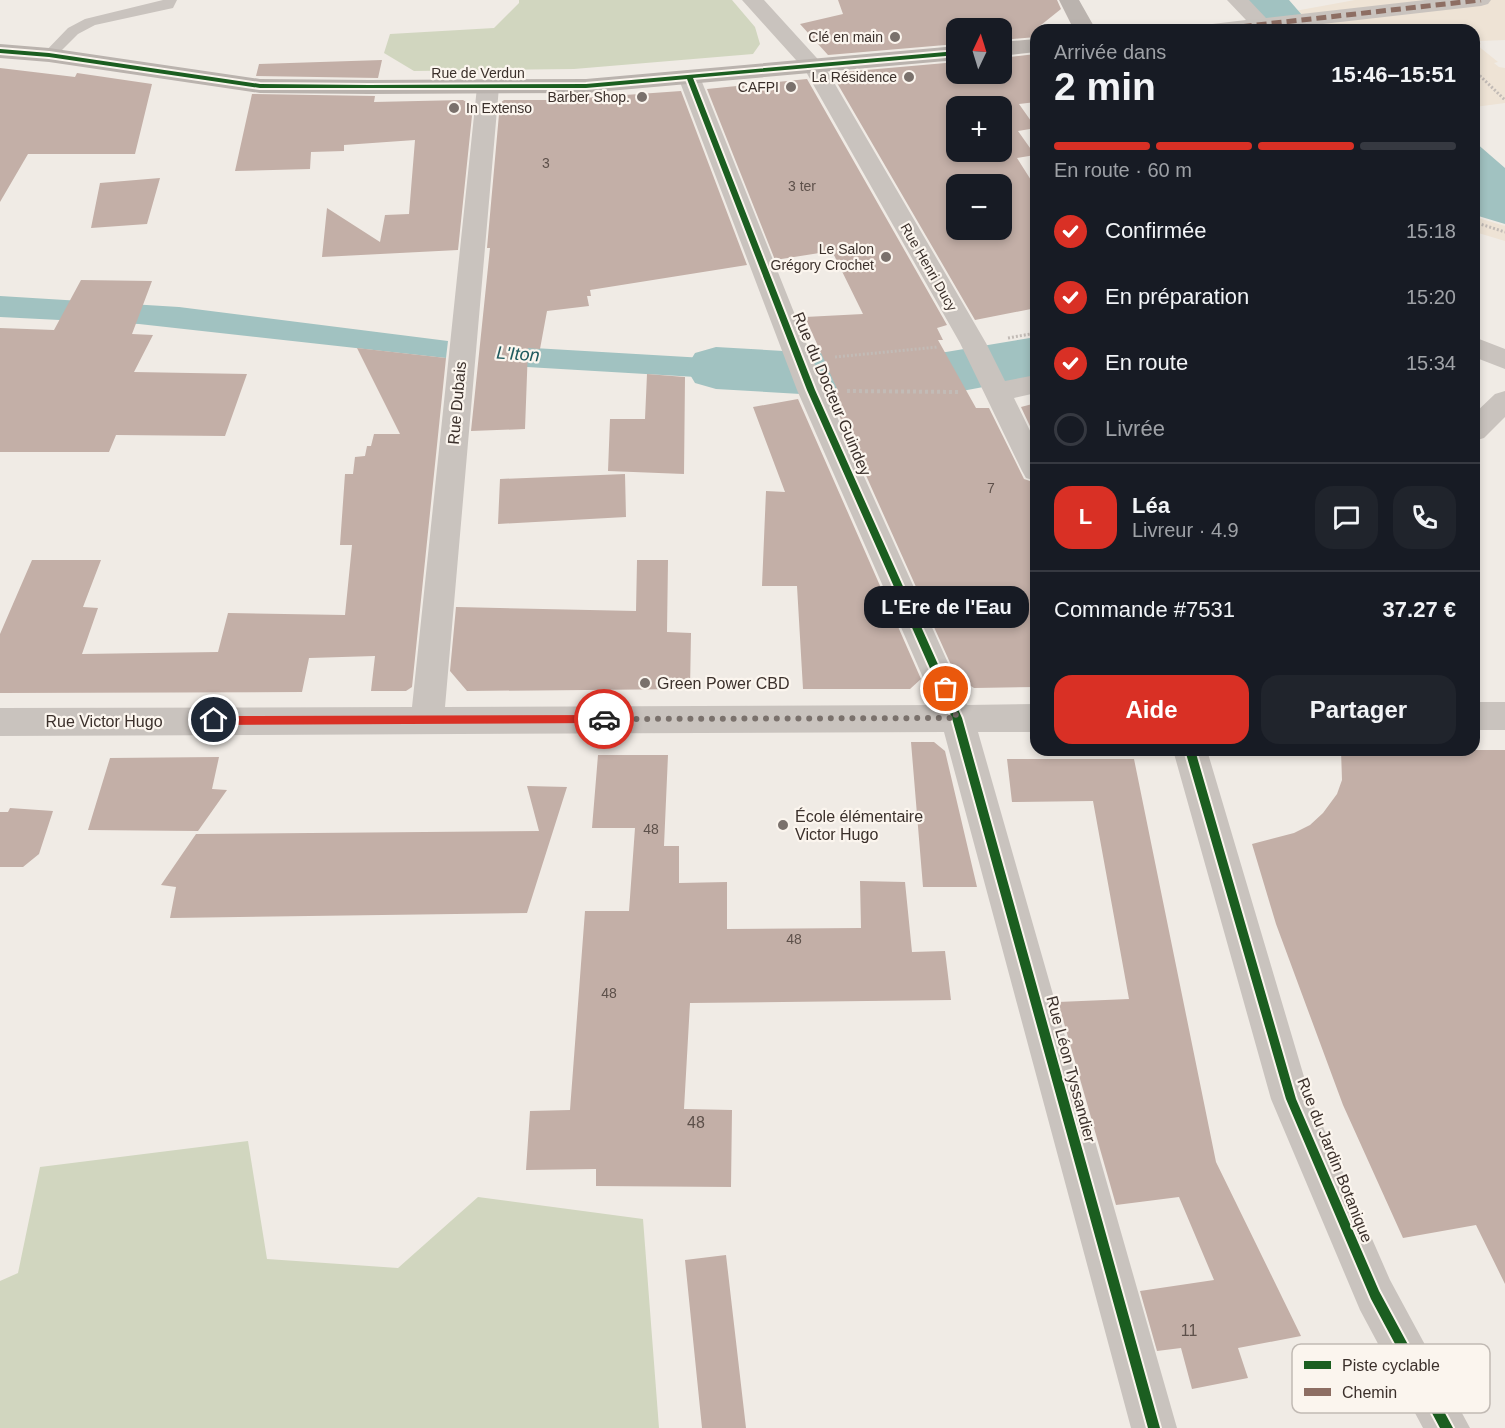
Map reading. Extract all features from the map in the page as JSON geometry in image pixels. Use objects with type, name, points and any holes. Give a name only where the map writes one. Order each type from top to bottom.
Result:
[{"type":"main road","points":[[1069,0],[1082,24]]},
{"type":"main road","points":[[1012,48],[1030,47]]},
{"type":"main road","name":"Rue de Verdun","points":[[0,51],[49,55],[260,87],[586,86],[946,54]]},
{"type":"street","name":"Rue Henri Ducy","points":[[752,0],[814,67],[973,343],[1030,459]]},
{"type":"street","points":[[1237,0],[1256,18],[1259,24]]},
{"type":"street","points":[[1276,24],[1316,19],[1385,5],[1480,0]]},
{"type":"street","name":"Rue du Docteur Guindey","points":[[689,77],[811,390],[957,718]]},
{"type":"street","name":"Rue Dubais","points":[[427,719],[488,87]]},
{"type":"street","points":[[1480,349],[1505,360]]},
{"type":"street","points":[[996,392],[1030,385]]},
{"type":"street","points":[[1480,425],[1505,401]]},
{"type":"street","points":[[1480,716],[1505,716]]},
{"type":"street","name":"Rue Léon Tyssandier","points":[[957,718],[1154,1428]]},
{"type":"street","name":"Rue Victor Hugo","points":[[0,722],[1030,718]]},
{"type":"street","name":"Rue du Jardin Botanique","points":[[1192,756],[1292,1099],[1375,1295],[1402,1344]]},
{"type":"street","name":"Rue du Jardin Botanique","points":[[1439,1413],[1447,1428]]},
{"type":"lane","points":[[49,55],[73,31],[90,22],[168,5],[170,0]]},
{"type":"path","points":[[1480,76],[1505,100]]},
{"type":"path","points":[[1480,224],[1505,232]]},
{"type":"path","points":[[799,359],[973,343]]},
{"type":"path","points":[[811,390],[996,392]]},
{"type":"green space","points":[[519,0],[732,0],[755,27],[760,44],[753,54],[574,69],[414,71],[384,53],[390,34],[494,28],[519,3]]},
{"type":"green space","points":[[248,1141],[267,1259],[398,1268],[478,1197],[643,1219],[659,1428],[0,1428],[0,1281],[18,1273],[40,1167]]},
{"type":"shaded area","points":[[1355,0],[1505,0],[1505,40],[1480,41],[1480,24],[1262,24],[1256,18]]},
{"type":"shaded area","points":[[1480,47],[1498,62],[1494,63],[1505,68],[1505,103],[1480,106]]},
{"type":"shaded area","points":[[1480,218],[1505,226],[1505,241],[1480,234]]},
{"type":"water","points":[[1252,0],[1275,0],[1288,12],[1264,16]]},
{"type":"water","points":[[1480,146],[1505,168],[1505,224],[1480,216]]},
{"type":"water","points":[[0,296],[179,307],[448,341],[446,358],[139,324],[0,317]]},
{"type":"water","points":[[1030,341],[1030,373],[1015,375],[999,346]]},
{"type":"water","points":[[482,345],[789,363],[797,383],[527,367]]},
{"type":"building","points":[[838,0],[1057,0],[1061,9],[1042,24],[1030,24],[1030,38],[1012,39],[1012,18],[946,18],[946,45],[828,55],[800,24],[843,14]]},
{"type":"building","points":[[1030,55],[1030,103],[1019,104],[1030,120],[1030,129],[1018,131],[1030,148],[1030,156],[1017,158],[1030,179],[1030,309],[975,320],[833,76],[846,75],[843,72],[946,63],[946,84],[1012,84],[1012,57]]},
{"type":"building","points":[[382,60],[378,78],[256,76],[259,64]]},
{"type":"building","points":[[0,68],[75,77],[77,73],[152,84],[135,154],[28,154],[0,202]]},
{"type":"building","points":[[807,79],[947,325],[937,328],[943,340],[938,340],[976,408],[989,408],[1024,479],[1030,481],[1030,687],[974,688],[956,676],[829,393],[838,391],[805,317],[863,314],[832,251],[775,260],[707,89]]},
{"type":"building","points":[[681,91],[747,265],[590,290],[591,296],[587,296],[589,306],[547,311],[540,349],[528,348],[525,429],[471,431],[490,248],[487,248],[500,103],[504,100],[555,100]]},
{"type":"building","points":[[252,94],[375,96],[374,102],[463,100],[473,106],[458,250],[322,257],[327,208],[380,242],[385,215],[409,214],[415,140],[344,145],[344,151],[311,152],[310,169],[235,171]]},
{"type":"building","points":[[160,178],[147,224],[91,228],[100,183]]},
{"type":"building","points":[[81,280],[152,281],[132,334],[153,335],[134,372],[247,374],[225,436],[116,435],[109,452],[0,452],[0,328],[54,330]]},
{"type":"building","points":[[357,348],[446,358],[412,687],[406,691],[371,691],[375,656],[309,658],[302,692],[0,693],[0,634],[32,560],[101,560],[83,607],[98,608],[82,654],[218,652],[228,613],[345,615],[352,545],[340,545],[345,474],[353,474],[355,457],[365,456],[367,446],[371,446],[374,434],[400,434]]},
{"type":"building","points":[[647,374],[685,377],[684,474],[608,471],[610,419],[645,419]]},
{"type":"building","points":[[798,399],[921,679],[910,689],[803,689],[797,586],[762,586],[766,491],[785,492],[753,407]]},
{"type":"building","points":[[1030,405],[1030,426],[1021,407]]},
{"type":"building","points":[[625,474],[626,517],[498,524],[500,479]]},
{"type":"building","points":[[637,560],[668,560],[667,632],[691,633],[690,689],[467,691],[450,671],[456,607],[636,611]]},
{"type":"building","points":[[911,742],[934,742],[945,751],[977,887],[923,887]]},
{"type":"building","points":[[1480,750],[1505,750],[1505,1284],[1476,1225],[1403,1238],[1343,1105],[1276,924],[1252,844],[1294,833],[1310,825],[1323,813],[1337,794],[1342,780],[1341,756],[1480,756]]},
{"type":"building","points":[[598,755],[668,755],[664,846],[679,846],[679,883],[727,882],[727,929],[861,928],[860,881],[905,882],[912,952],[945,951],[951,1000],[690,1003],[684,1109],[732,1110],[731,1187],[596,1186],[596,1169],[526,1170],[530,1111],[570,1110],[585,911],[629,911],[635,828],[592,828]]},
{"type":"building","points":[[219,757],[212,789],[227,790],[198,831],[88,830],[110,758]]},
{"type":"building","points":[[1007,759],[1134,759],[1216,1162],[1301,1336],[1238,1348],[1248,1378],[1192,1389],[1181,1348],[1157,1351],[1140,1291],[1214,1280],[1179,1197],[1116,1205],[1058,1002],[1129,999],[1093,801],[1012,802]]},
{"type":"building","points":[[527,786],[567,787],[527,913],[170,918],[176,887],[161,885],[196,834],[539,831]]},
{"type":"building","points":[[10,808],[53,811],[39,854],[23,867],[0,867],[0,812],[8,812]]},
{"type":"building","points":[[726,1255],[746,1428],[702,1428],[685,1260]]},
{"type":"waterway","name":"L'Iton","points":[[1263,0],[1285,24]]},
{"type":"waterway","name":"L'Iton","points":[[716,368],[852,376],[946,373],[1030,358]]},
{"type":"marked path","points":[[1266,24],[1481,0]]},
{"type":"cycle path","points":[[0,51],[49,55],[260,86],[369,87],[586,86],[946,54]]},
{"type":"cycle path","points":[[689,77],[811,390],[957,718],[1154,1428]]},
{"type":"cycle path","points":[[1192,756],[1291,1099],[1375,1295],[1402,1344]]},
{"type":"cycle path","points":[[1439,1413],[1447,1428]]},
{"type":"way so far","points":[[604,719],[957,718],[946,689]]},
{"type":"place","name":"Clé en main","points":[[895,37]]},
{"type":"place","name":"La Résidence","points":[[909,77]]},
{"type":"place","name":"CAFPI","points":[[791,87]]},
{"type":"place","name":"Barber Shop.","points":[[642,97]]},
{"type":"place","name":"In Extenso","points":[[454,108]]},
{"type":"place","name":"Le Salon Grégory Crochet","points":[[886,257]]},
{"type":"place","name":"Green Power CBD","points":[[645,683]]},
{"type":"place","name":"L'Ere de l'Eau","points":[[946,689]]},
{"type":"place","name":"École élémentaire Victor Hugo","points":[[783,825]]},
{"type":"route","points":[[214,720],[604,719]]}]
